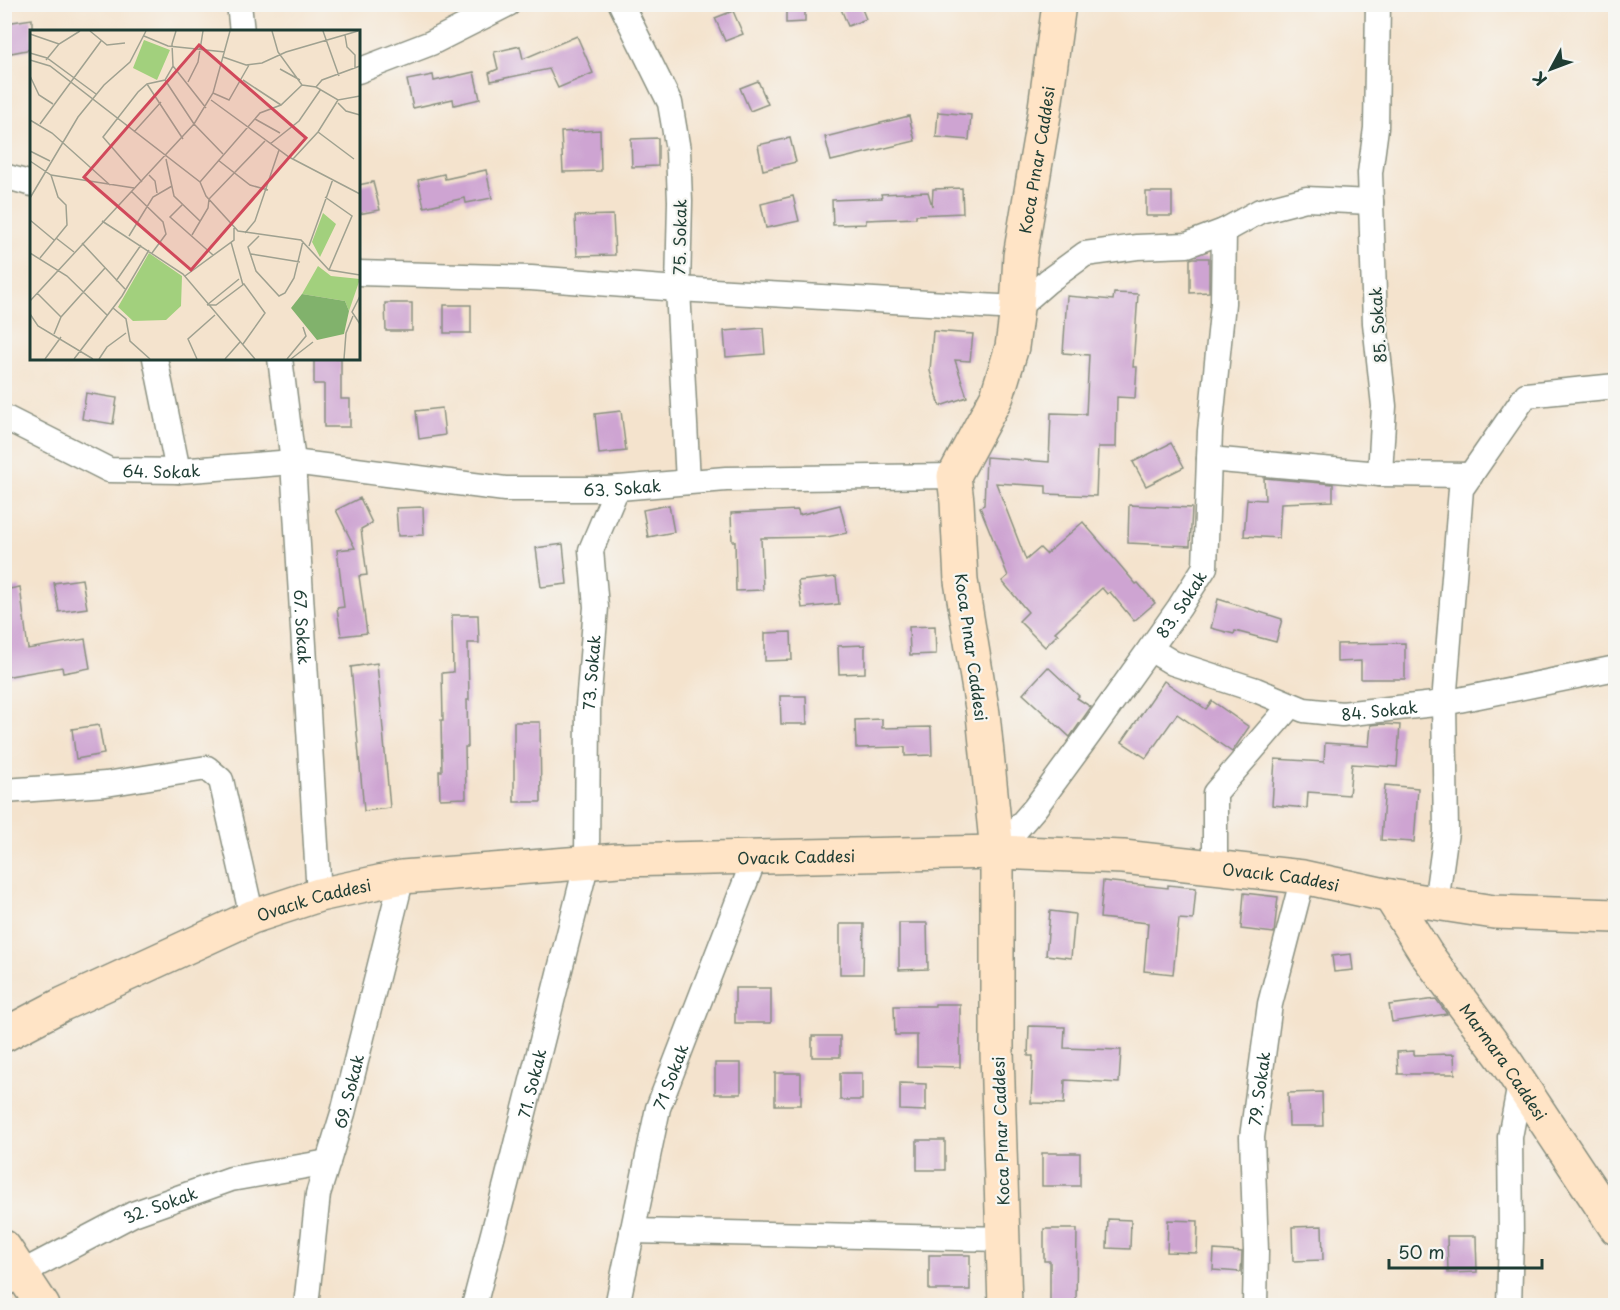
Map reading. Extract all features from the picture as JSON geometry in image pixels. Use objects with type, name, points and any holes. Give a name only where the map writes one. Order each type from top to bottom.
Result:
[{"type":"street","points":[[239,4],[243,30]]},
{"type":"street","points":[[360,70],[431,43],[508,4]]},
{"type":"street","name":"75. Sokak","points":[[621,4],[670,103],[678,160],[680,201],[678,289],[688,482]]},
{"type":"street","name":"Koca Pınar Caddesi","points":[[1005,1305],[997,1052],[997,852],[983,714],[961,581],[954,476],[997,396],[1012,347],[1020,256],[1044,115],[1059,4]]},
{"type":"street","name":"85. Sokak","points":[[1378,4],[1376,128],[1370,173],[1375,322],[1384,406],[1380,474]]},
{"type":"street","points":[[4,176],[30,183]]},
{"type":"street","points":[[360,273],[531,278],[678,289],[1017,308],[1048,280],[1085,254],[1137,247],[1187,245],[1224,231],[1260,211],[1306,199],[1371,202]]},
{"type":"street","name":"83. Sokak","points":[[997,852],[1035,808],[1150,649],[1205,567],[1209,459],[1223,303],[1224,231]]},
{"type":"street","points":[[155,360],[178,471]]},
{"type":"street","name":"67. Sokak","points":[[280,360],[293,462],[319,895]]},
{"type":"street","points":[[1436,903],[1446,832],[1444,703],[1461,489],[1526,394],[1616,386]]},
{"type":"street","name":"64. Sokak","points":[[4,417],[109,470],[178,471],[293,462]]},
{"type":"street","points":[[1209,459],[1380,474],[1471,475]]},
{"type":"street","name":"63. Sokak","points":[[293,462],[505,489],[617,488],[726,479],[954,476]]},
{"type":"street","name":"73. Sokak","points":[[587,862],[588,705],[596,607],[591,550],[617,488]]},
{"type":"street","name":"84. Sokak","points":[[1150,649],[1173,663],[1256,690],[1304,710],[1342,714],[1444,703],[1616,668]]},
{"type":"street","points":[[1215,867],[1215,793],[1291,705]]},
{"type":"street","points":[[4,791],[106,784],[207,768],[221,780],[252,918]]},
{"type":"street","name":"Ovacık Caddesi","points":[[4,1035],[63,1004],[252,918],[319,895],[402,877],[587,862],[997,852],[1123,857],[1304,877],[1390,896],[1494,912],[1616,915]]},
{"type":"street","name":"71 Sokak","points":[[617,1305],[658,1108],[754,857]]},
{"type":"street","name":"71. Sokak","points":[[474,1305],[507,1184],[587,862]]},
{"type":"street","name":"69. Sokak","points":[[306,1305],[318,1194],[343,1113],[402,877]]},
{"type":"street","name":"79. Sokak","points":[[1255,1305],[1256,1251],[1252,1137],[1269,1004],[1304,877]]},
{"type":"street","name":"Marmara Caddesi","points":[[1390,896],[1427,954],[1520,1084],[1616,1228]]},
{"type":"street","points":[[1509,1305],[1510,1137],[1520,1084]]},
{"type":"street","name":"32. Sokak","points":[[10,1268],[133,1214],[231,1179],[328,1162]]},
{"type":"street","points":[[632,1231],[1004,1239]]},
{"type":"street","points":[[10,1268],[43,1305]]},
{"type":"building","points":[[786,4],[805,4],[805,22],[786,23]]},
{"type":"building","points":[[839,4],[860,4],[866,19],[848,26]]},
{"type":"building","points":[[733,11],[743,34],[725,41],[715,18]]},
{"type":"building","points":[[32,19],[30,49],[11,53],[6,23]]},
{"type":"building","points":[[577,36],[593,73],[558,88],[549,69],[491,81],[489,73],[498,69],[494,52],[520,46],[523,59]]},
{"type":"building","points":[[474,72],[480,99],[454,105],[453,99],[413,108],[407,80],[433,75],[434,81]]},
{"type":"building","points":[[758,81],[768,104],[750,111],[740,88]]},
{"type":"building","points":[[938,112],[971,115],[969,140],[936,137]]},
{"type":"building","points":[[909,116],[915,141],[831,161],[825,137]]},
{"type":"building","points":[[600,130],[601,171],[563,172],[561,132]]},
{"type":"building","points":[[658,138],[658,166],[632,167],[631,139]]},
{"type":"building","points":[[790,138],[796,162],[763,170],[758,145]]},
{"type":"building","points":[[486,170],[492,198],[466,203],[465,198],[424,207],[418,180],[444,174],[445,179]]},
{"type":"building","points":[[373,182],[380,210],[360,214],[360,185]]},
{"type":"building","points":[[962,188],[963,213],[916,215],[916,218],[866,220],[866,224],[833,225],[832,200],[882,198],[881,194],[928,192],[932,206],[933,189]]},
{"type":"building","points":[[1146,192],[1172,192],[1172,216],[1146,216]]},
{"type":"building","points":[[793,196],[799,221],[766,228],[761,204]]},
{"type":"building","points":[[613,215],[615,255],[577,256],[575,216]]},
{"type":"building","points":[[1209,258],[1209,292],[1190,293],[1190,259]]},
{"type":"building","points":[[1114,293],[1138,294],[1133,367],[1137,367],[1135,398],[1117,397],[1116,447],[1098,447],[1096,496],[1046,494],[1046,486],[996,483],[1026,560],[1040,548],[1046,554],[1083,522],[1155,603],[1134,621],[1110,592],[1107,594],[1102,588],[1055,632],[1058,634],[1045,647],[1019,621],[1028,612],[1002,581],[1008,576],[980,507],[984,505],[986,457],[1049,462],[1051,413],[1086,414],[1089,355],[1063,353],[1067,296],[1113,300]]},
{"type":"building","points":[[385,303],[412,303],[412,331],[386,331]]},
{"type":"building","points":[[444,305],[471,305],[471,333],[444,333]]},
{"type":"building","points":[[763,328],[765,354],[726,357],[724,331]]},
{"type":"building","points":[[933,331],[973,334],[970,361],[955,360],[967,397],[940,406],[930,371]]},
{"type":"building","points":[[314,360],[341,360],[341,399],[350,399],[350,427],[324,427],[324,384],[314,384]]},
{"type":"building","points":[[86,393],[117,398],[113,424],[82,419]]},
{"type":"building","points":[[442,408],[445,435],[419,439],[416,411]]},
{"type":"building","points":[[621,411],[626,451],[599,454],[595,414]]},
{"type":"building","points":[[1171,443],[1184,467],[1146,486],[1133,462]]},
{"type":"building","points":[[1264,478],[1333,484],[1333,501],[1281,503],[1279,538],[1244,536],[1247,499],[1265,500]]},
{"type":"building","points":[[360,498],[372,523],[361,529],[367,575],[359,576],[367,633],[341,636],[337,608],[344,607],[337,550],[355,548],[336,510]]},
{"type":"building","points":[[669,505],[674,532],[648,537],[643,510]]},
{"type":"building","points":[[840,505],[847,533],[827,537],[761,538],[763,590],[736,591],[735,541],[732,541],[731,513],[798,510],[799,515]]},
{"type":"building","points":[[1129,505],[1192,508],[1190,546],[1128,543]]},
{"type":"building","points":[[423,507],[424,535],[398,536],[396,508]]},
{"type":"building","points":[[563,544],[567,584],[541,587],[536,548]]},
{"type":"building","points":[[836,577],[839,604],[802,608],[798,581]]},
{"type":"building","points":[[82,579],[87,608],[59,612],[54,583]]},
{"type":"building","points":[[20,587],[28,649],[85,639],[90,668],[63,673],[62,667],[4,677],[4,590]]},
{"type":"building","points":[[1218,599],[1282,619],[1276,642],[1235,631],[1234,634],[1211,628]]},
{"type":"building","points":[[452,615],[478,615],[479,643],[468,643],[466,798],[440,799],[442,673],[453,672]]},
{"type":"building","points":[[935,626],[936,654],[910,655],[909,627]]},
{"type":"building","points":[[791,632],[792,660],[765,661],[765,633]]},
{"type":"building","points":[[1405,643],[1405,679],[1361,679],[1361,661],[1337,662],[1337,644]]},
{"type":"building","points":[[865,645],[865,673],[839,674],[838,646]]},
{"type":"building","points":[[377,663],[390,808],[364,811],[351,667]]},
{"type":"building","points":[[1048,667],[1079,696],[1077,698],[1091,707],[1070,737],[1023,694]]},
{"type":"building","points":[[1164,681],[1206,709],[1212,701],[1249,727],[1232,752],[1177,714],[1146,758],[1122,742]]},
{"type":"building","points":[[780,696],[806,696],[807,724],[781,724]]},
{"type":"building","points":[[882,719],[882,728],[931,727],[932,755],[905,756],[905,747],[856,748],[855,720]]},
{"type":"building","points":[[514,722],[540,722],[541,802],[514,802]]},
{"type":"building","points":[[99,725],[104,754],[76,759],[72,729]]},
{"type":"building","points":[[1371,725],[1400,725],[1397,767],[1352,764],[1349,795],[1308,792],[1307,808],[1272,805],[1275,759],[1324,762],[1325,743],[1369,746]]},
{"type":"building","points":[[1385,785],[1418,788],[1414,842],[1381,840]]},
{"type":"building","points":[[1103,881],[1168,888],[1168,885],[1196,888],[1193,920],[1179,919],[1173,974],[1144,971],[1148,923],[1100,918]]},
{"type":"building","points":[[1244,893],[1278,897],[1274,933],[1241,929]]},
{"type":"building","points":[[1050,911],[1075,914],[1071,958],[1046,955]]},
{"type":"building","points":[[899,923],[927,923],[928,969],[899,970]]},
{"type":"building","points":[[840,924],[864,924],[863,974],[840,974]]},
{"type":"building","points":[[1351,954],[1353,970],[1334,972],[1332,956]]},
{"type":"building","points":[[735,988],[771,988],[771,1023],[735,1023]]},
{"type":"building","points":[[1436,999],[1447,1014],[1392,1022],[1389,1005]]},
{"type":"building","points":[[935,1004],[960,1004],[960,1067],[917,1066],[917,1035],[895,1035],[894,1006],[935,1006]]},
{"type":"building","points":[[1029,1026],[1065,1027],[1064,1048],[1121,1050],[1119,1083],[1065,1080],[1064,1104],[1031,1103],[1033,1056],[1028,1056]]},
{"type":"building","points":[[812,1036],[840,1036],[840,1057],[812,1057]]},
{"type":"building","points":[[1414,1051],[1414,1055],[1454,1054],[1455,1074],[1398,1074],[1397,1052]]},
{"type":"building","points":[[715,1063],[741,1063],[741,1094],[715,1094]]},
{"type":"building","points":[[775,1073],[801,1073],[801,1105],[775,1105]]},
{"type":"building","points":[[840,1073],[862,1073],[862,1100],[840,1100]]},
{"type":"building","points":[[900,1083],[926,1084],[926,1111],[900,1110]]},
{"type":"building","points":[[1322,1092],[1323,1126],[1289,1126],[1288,1093]]},
{"type":"building","points":[[917,1140],[945,1140],[945,1170],[917,1170]]},
{"type":"building","points":[[1042,1153],[1080,1153],[1080,1186],[1042,1186]]},
{"type":"building","points":[[1108,1219],[1131,1220],[1130,1249],[1107,1248]]},
{"type":"building","points":[[1168,1220],[1198,1221],[1197,1253],[1167,1252]]},
{"type":"building","points":[[1322,1226],[1323,1260],[1293,1261],[1292,1227]]},
{"type":"building","points":[[1044,1229],[1077,1229],[1076,1305],[1050,1305],[1050,1261],[1044,1261]]},
{"type":"building","points":[[1447,1236],[1476,1236],[1477,1272],[1448,1273]]},
{"type":"building","points":[[1214,1250],[1242,1252],[1241,1272],[1213,1270]]},
{"type":"building","points":[[929,1255],[970,1255],[970,1290],[929,1290]]}]
